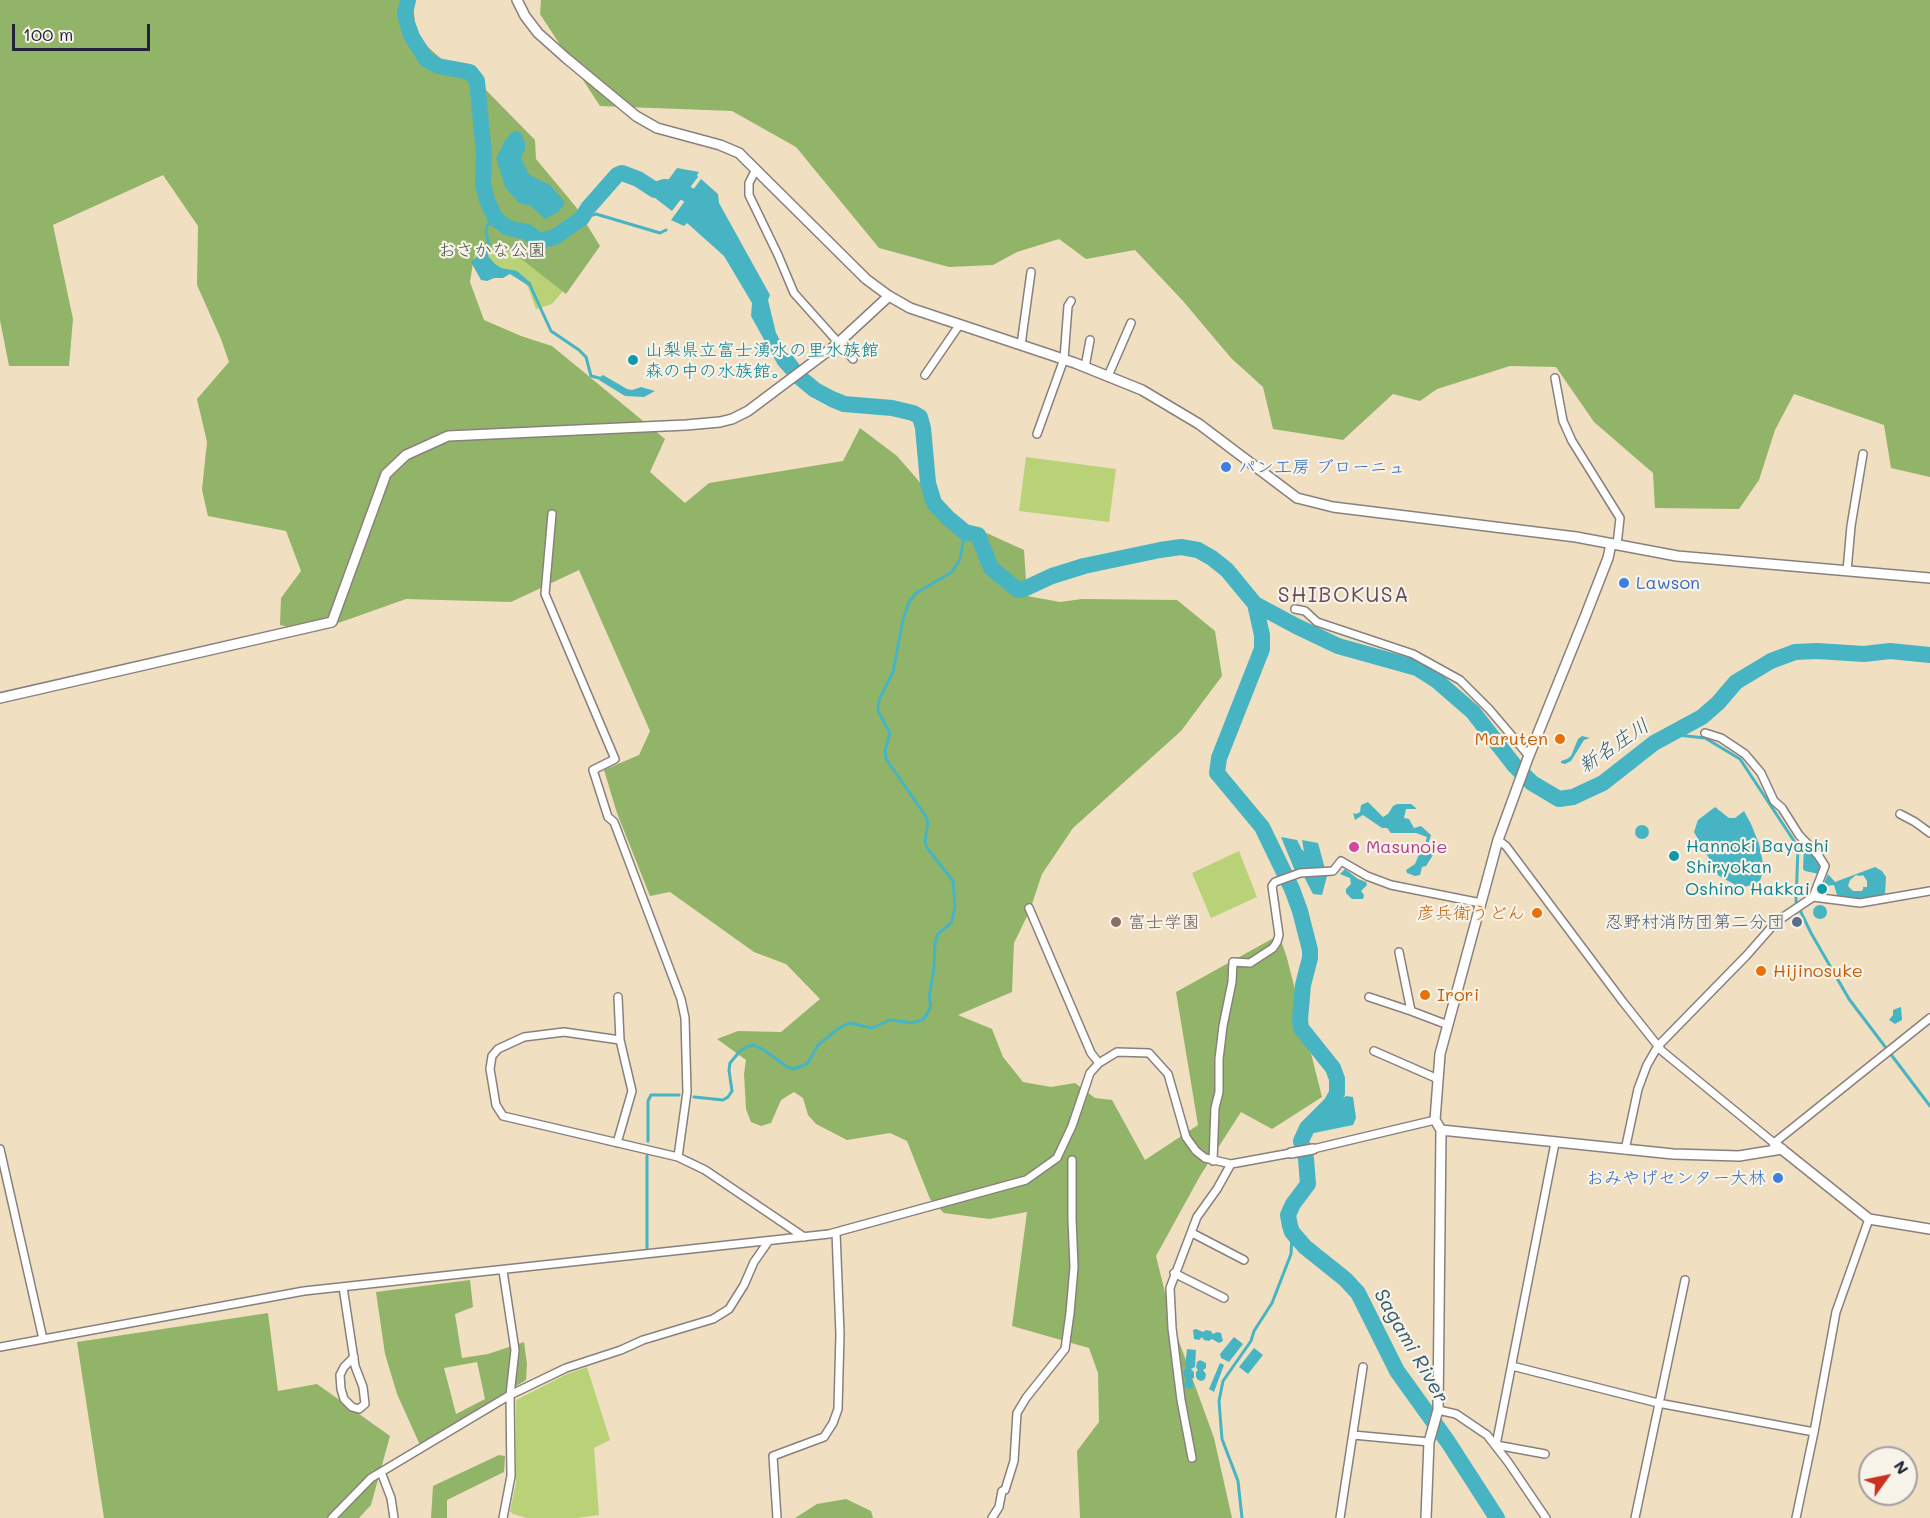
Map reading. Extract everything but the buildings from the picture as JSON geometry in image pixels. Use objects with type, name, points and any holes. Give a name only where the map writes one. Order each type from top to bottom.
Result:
[{"type":"street","points":[[517,0],[525,16],[538,33],[636,116],[657,128],[720,145],[739,153],[866,279],[889,296],[910,308],[1064,359],[1142,390],[1199,424],[1297,498],[1333,507],[1536,531],[1677,556],[1930,578]]},
{"type":"street","points":[[524,0],[525,16]]},
{"type":"street","points":[[756,169],[749,183],[749,195],[794,293],[811,315],[853,359]]},
{"type":"street","points":[[1021,345],[1031,272]]},
{"type":"street","points":[[0,698],[332,622],[386,474],[406,455],[448,436],[720,422],[732,419],[748,411],[837,344],[889,296]]},
{"type":"street","points":[[1037,434],[1064,359],[1068,306],[1071,301]]},
{"type":"street","points":[[1108,376],[1131,323]]},
{"type":"street","points":[[925,375],[960,324]]},
{"type":"street","points":[[1085,367],[1090,340]]},
{"type":"street","points":[[1426,1518],[1429,1442],[1438,1411],[1441,1130],[1435,1120],[1440,1054],[1498,840],[1528,757],[1614,544],[1620,518],[1572,441],[1563,421],[1555,378]]},
{"type":"street","points":[[1847,571],[1851,526],[1863,454]]},
{"type":"street","points":[[552,514],[545,594],[615,759],[593,770],[608,818],[614,822],[681,999],[685,1018],[687,1092],[678,1156]]},
{"type":"street","points":[[1296,609],[1305,611],[1317,622],[1413,654],[1460,680],[1489,709],[1528,757]]},
{"type":"street","points":[[1625,1150],[1638,1089],[1647,1065],[1658,1046],[1776,922],[1813,897],[1825,866],[1818,855],[1798,835],[1782,808],[1774,801],[1761,773],[1745,754],[1721,738],[1705,733]]},
{"type":"street","points":[[1900,814],[1930,833]]},
{"type":"street","points":[[1498,840],[1506,846],[1658,1046],[1869,1220],[1930,1229]]},
{"type":"street","points":[[1213,1161],[1215,1108],[1219,1092],[1223,1026],[1233,982],[1233,962],[1250,963],[1273,948],[1277,942],[1279,935],[1272,886],[1275,882],[1300,873],[1333,871],[1341,861],[1367,876],[1391,885],[1481,903]]},
{"type":"street","points":[[1813,897],[1860,903],[1930,891]]},
{"type":"street","points":[[1029,908],[1091,1053],[1099,1063]]},
{"type":"street","points":[[1399,952],[1411,1011]]},
{"type":"street","points":[[1370,996],[1448,1024]]},
{"type":"street","points":[[617,1143],[632,1091],[620,1040],[618,997]]},
{"type":"street","points":[[1774,1143],[1930,1018]]},
{"type":"street","points":[[620,1040],[564,1032],[524,1037],[498,1049],[492,1056],[490,1069],[496,1105],[503,1116],[678,1156],[705,1170],[804,1237]]},
{"type":"street","points":[[1374,1051],[1438,1079]]},
{"type":"street","points":[[0,1347],[304,1291],[768,1242],[836,1232],[1026,1180],[1057,1158],[1072,1126],[1090,1074],[1099,1063],[1117,1052],[1149,1053],[1168,1074],[1186,1137],[1196,1151],[1213,1161],[1231,1164],[1313,1149],[1435,1120]]},
{"type":"street","points":[[1441,1130],[1673,1154],[1739,1156],[1782,1149]]},
{"type":"street","points":[[1496,1445],[1537,1227],[1556,1143]]},
{"type":"street","points":[[0,1149],[43,1339]]},
{"type":"street","points":[[992,1518],[999,1507],[1002,1491],[1005,1490],[1014,1461],[1017,1413],[1065,1349],[1074,1267],[1072,1160]]},
{"type":"street","points":[[1192,1458],[1181,1400],[1171,1317],[1170,1288],[1197,1217],[1231,1164]]},
{"type":"street","points":[[1796,1518],[1836,1312],[1869,1220]]},
{"type":"street","points":[[777,1518],[773,1456],[824,1437],[838,1409],[840,1334],[836,1232]]},
{"type":"street","points":[[1192,1233],[1244,1260]]},
{"type":"street","points":[[332,1518],[371,1478],[510,1395],[566,1368],[621,1350],[643,1340],[713,1319],[729,1309],[744,1285],[754,1262],[768,1242]]},
{"type":"street","points":[[503,1271],[515,1350],[510,1395],[511,1476],[503,1518]]},
{"type":"street","points":[[1174,1273],[1224,1298]]},
{"type":"street","points":[[1635,1518],[1685,1280]]},
{"type":"street","points":[[343,1287],[354,1357],[364,1396],[365,1404],[359,1408],[352,1407],[344,1399],[341,1389],[340,1375],[344,1366],[354,1357]]},
{"type":"street","points":[[1512,1366],[1658,1403],[1814,1432]]},
{"type":"street","points":[[1340,1518],[1363,1367]]},
{"type":"street","points":[[1438,1411],[1456,1414],[1478,1428],[1496,1445],[1546,1518]]},
{"type":"street","points":[[1353,1435],[1429,1442]]},
{"type":"street","points":[[1496,1445],[1545,1454]]},
{"type":"street","points":[[381,1472],[391,1498],[394,1518]]},
{"type":"green space","points":[[0,0],[413,0],[416,36],[440,58],[485,89],[535,140],[536,159],[576,207],[600,246],[566,294],[515,254],[496,247],[475,250],[470,282],[484,320],[552,346],[665,439],[650,472],[685,503],[709,483],[843,461],[860,428],[897,456],[937,502],[958,520],[1024,550],[1027,596],[1060,602],[1082,599],[1177,600],[1215,631],[1222,676],[1181,731],[1073,828],[1042,874],[1030,910],[1014,943],[1012,992],[958,1015],[992,1029],[1003,1057],[1023,1082],[1051,1087],[1075,1083],[1095,1098],[1112,1100],[1145,1160],[1198,1125],[1176,992],[1279,935],[1287,958],[1322,1097],[1272,1129],[1241,1112],[1200,1176],[1156,1256],[1173,1325],[1214,1438],[1232,1518],[1080,1518],[1077,1451],[1099,1422],[1098,1373],[1089,1348],[1012,1326],[1027,1212],[989,1219],[944,1213],[930,1199],[907,1141],[890,1133],[847,1140],[816,1124],[808,1115],[803,1098],[794,1092],[781,1100],[771,1123],[761,1126],[751,1122],[746,1109],[744,1074],[746,1060],[717,1039],[738,1031],[781,1032],[820,999],[786,964],[754,952],[670,892],[650,896],[617,813],[604,770],[639,755],[650,731],[579,570],[511,602],[406,599],[313,632],[280,625],[281,598],[301,571],[286,531],[208,516],[202,490],[207,442],[197,399],[229,362],[197,285],[198,226],[163,175],[53,225],[73,319],[69,366],[9,366],[0,320]]},
{"type":"green space","points":[[541,0],[1930,0],[1930,477],[1891,468],[1884,425],[1794,394],[1775,430],[1759,480],[1739,509],[1655,508],[1653,473],[1594,422],[1556,367],[1510,366],[1437,389],[1420,401],[1393,394],[1343,440],[1273,429],[1263,387],[1231,358],[1183,301],[1135,250],[1086,259],[1059,239],[1017,252],[993,265],[949,267],[879,248],[796,147],[732,111],[600,106],[540,14]]},
{"type":"green space","name":"おさかな公園","points":[[479,215],[568,285],[552,304],[536,309],[528,287],[514,272],[502,271],[469,259]]},
{"type":"green space","points":[[1026,457],[1116,469],[1109,522],[1019,511]]},
{"type":"green space","points":[[1239,851],[1257,897],[1211,918],[1192,873]]},
{"type":"green space","points":[[470,1280],[473,1307],[455,1314],[462,1358],[488,1354],[524,1342],[527,1364],[526,1380],[420,1445],[397,1394],[385,1354],[376,1292]],"holes":[[[477,1362],[485,1399],[456,1414],[444,1368]]]},
{"type":"green space","points":[[268,1313],[278,1391],[317,1384],[390,1436],[371,1505],[359,1518],[104,1518],[77,1342]]},
{"type":"green space","points":[[587,1367],[610,1440],[594,1448],[599,1515],[577,1518],[527,1518],[513,1514],[510,1511],[516,1483],[516,1400],[565,1375]]},
{"type":"green space","points":[[499,1455],[505,1456],[504,1472],[447,1500],[447,1518],[431,1518],[433,1486]]},
{"type":"green space","points":[[846,1499],[871,1511],[873,1518],[795,1518],[817,1504]]},
{"type":"water","points":[[520,132],[525,142],[521,158],[528,173],[550,185],[564,201],[564,205],[558,212],[545,219],[531,206],[519,203],[505,187],[496,158],[505,141],[511,133]]},
{"type":"water","points":[[677,168],[699,172],[698,177],[672,211],[646,191],[669,179]]},
{"type":"water","points":[[701,179],[718,194],[719,203],[770,295],[768,300],[776,333],[790,358],[799,365],[786,374],[778,365],[751,316],[752,303],[724,256],[687,223],[684,226],[671,220]]},
{"type":"water","points":[[486,248],[489,249],[488,256],[495,264],[501,268],[517,271],[531,283],[529,286],[510,274],[503,278],[481,280],[471,262]]},
{"type":"water","points":[[603,375],[627,389],[641,387],[655,391],[644,397],[625,396],[599,380]]},
{"type":"water","points":[[1582,736],[1590,738],[1584,740],[1571,761],[1561,763],[1571,756],[1578,739]]},
{"type":"water","points":[[1368,802],[1383,817],[1397,804],[1411,804],[1416,808],[1406,809],[1404,818],[1409,819],[1414,828],[1421,826],[1431,835],[1428,845],[1433,855],[1426,866],[1422,867],[1420,875],[1415,876],[1407,873],[1406,870],[1415,864],[1420,852],[1429,852],[1425,843],[1427,837],[1416,833],[1391,833],[1387,828],[1382,828],[1363,815],[1355,820],[1353,813],[1360,812],[1361,805]]},
{"type":"water","points":[[1715,807],[1729,818],[1735,818],[1744,811],[1759,844],[1764,868],[1760,881],[1738,888],[1719,876],[1694,832],[1698,820]]},
{"type":"water","points":[[1639,825],[1645,825],[1649,832],[1645,839],[1639,839],[1635,835],[1635,829]]},
{"type":"water","points":[[1281,837],[1297,840],[1304,851],[1302,840],[1318,843],[1327,876],[1322,895],[1313,894],[1301,871],[1295,871]]},
{"type":"water","points":[[1804,848],[1820,864],[1819,874],[1803,869]]},
{"type":"water","points":[[1875,867],[1886,877],[1885,895],[1855,899],[1838,898],[1834,885],[1826,886],[1824,883],[1828,874],[1835,882]],"holes":[[[1856,875],[1863,875],[1867,881],[1867,887],[1863,887],[1861,891],[1853,891],[1848,886],[1850,880]]]},
{"type":"water","points":[[1345,869],[1366,882],[1367,885],[1361,891],[1364,895],[1363,899],[1352,899],[1346,893],[1346,889],[1351,884],[1350,878],[1340,874]]},
{"type":"water","points":[[1820,905],[1825,907],[1827,912],[1825,917],[1820,919],[1815,917],[1813,912],[1815,907]]},
{"type":"water","points":[[1901,1007],[1902,1020],[1895,1024],[1889,1020],[1893,1015],[1893,1010]]},
{"type":"water","points":[[1346,1096],[1353,1097],[1356,1118],[1353,1125],[1309,1134],[1309,1126],[1315,1119]]},
{"type":"water","points":[[1193,1330],[1203,1332],[1211,1331],[1213,1334],[1221,1333],[1223,1341],[1219,1343],[1212,1339],[1204,1340],[1202,1337],[1199,1340],[1194,1339]]},
{"type":"water","points":[[1234,1337],[1243,1344],[1229,1362],[1221,1358],[1220,1354]]},
{"type":"water","points":[[1254,1348],[1263,1355],[1248,1374],[1239,1367]]},
{"type":"water","points":[[1187,1349],[1196,1350],[1195,1367],[1191,1369],[1194,1372],[1194,1378],[1191,1379],[1193,1387],[1190,1389],[1183,1386],[1186,1379],[1184,1370],[1187,1368],[1185,1366]]},
{"type":"water","points":[[1200,1360],[1206,1363],[1206,1368],[1203,1370],[1206,1374],[1205,1379],[1202,1381],[1196,1377],[1197,1362]]},
{"type":"water","points":[[1220,1363],[1224,1365],[1214,1392],[1209,1389]]},
{"type":"waterway","name":"Sagami River","points":[[408,0],[405,13],[407,23],[412,37],[426,59],[438,66],[470,72],[477,81],[484,154],[483,184],[495,218],[508,228],[527,232],[539,241],[555,237],[582,218],[617,175],[622,173],[638,179],[655,190],[664,187],[676,188],[689,195],[703,214]]},
{"type":"waterway","points":[[582,218],[596,214],[660,233],[666,230]]},
{"type":"waterway","points":[[487,250],[489,245],[487,226],[495,218]]},
{"type":"waterway","points":[[529,283],[551,331],[579,350],[586,357],[591,376],[599,378]]},
{"type":"waterway","name":"Sagami River","points":[[786,360],[798,376],[815,390],[832,399],[844,404],[892,408],[920,417],[928,483],[934,503],[965,532],[978,535],[991,568],[1018,590],[1084,566],[1181,547],[1198,550],[1212,558],[1227,570],[1255,604],[1262,635],[1262,649],[1219,758],[1217,773],[1262,827],[1292,889],[1310,950],[1303,985],[1301,1028],[1333,1068],[1337,1079],[1337,1093],[1331,1104],[1307,1128],[1301,1141],[1306,1159],[1308,1184],[1288,1215],[1290,1226],[1292,1232],[1305,1247],[1345,1279],[1358,1293],[1397,1371],[1448,1442],[1497,1518]]},
{"type":"waterway","points":[[694,1097],[723,1100],[728,1097],[732,1091],[730,1063],[746,1047],[754,1045],[787,1067],[794,1069],[807,1064],[818,1045],[839,1028],[850,1023],[872,1028],[890,1020],[912,1023],[924,1019],[931,1006],[929,998],[935,943],[938,934],[952,922],[955,905],[953,881],[927,848],[925,841],[928,822],[925,815],[886,759],[885,751],[890,733],[878,711],[879,700],[893,672],[903,620],[909,602],[916,593],[952,572],[960,559],[965,532]]},
{"type":"waterway","name":"新名庄川","points":[[1255,604],[1338,646],[1417,668],[1436,680],[1473,712],[1514,765],[1532,783],[1559,799],[1573,797],[1603,783],[1654,743],[1702,717],[1736,682],[1771,661],[1795,652],[1817,651],[1864,654],[1890,651],[1930,655]]},
{"type":"waterway","points":[[1665,736],[1705,738],[1740,759],[1798,847],[1796,902],[1811,933],[1849,999],[1930,1106]]},
{"type":"waterway","points":[[648,1141],[648,1101],[651,1095],[679,1095]]},
{"type":"waterway","points":[[647,1156],[647,1248]]},
{"type":"waterway","points":[[1242,1518],[1238,1481],[1222,1439],[1219,1401],[1223,1381],[1251,1341],[1254,1331],[1272,1303],[1291,1254],[1292,1232]]},
{"type":"place","name":"山梨県立富士湧水の里水族館 森の中の水族館。","points":[[633,360]]},
{"type":"place","name":"パン工房 ブローニュ","points":[[1226,467]]},
{"type":"place","name":"Lawson","points":[[1624,583]]},
{"type":"place","name":"Maruten","points":[[1560,739]]},
{"type":"place","name":"Masunoie","points":[[1354,847]]},
{"type":"place","name":"Hannoki Bayashi Shiryokan","points":[[1674,856]]},
{"type":"place","name":"Oshino Hakkai","points":[[1822,889]]},
{"type":"place","name":"彦兵衛うどん","points":[[1537,913]]},
{"type":"place","name":"富士学園","points":[[1116,922]]},
{"type":"place","name":"忍野村消防団第二分団","points":[[1797,922]]},
{"type":"place","name":"Hijinosuke","points":[[1761,971]]},
{"type":"place","name":"Irori","points":[[1425,995]]},
{"type":"place","name":"おみやげセンター大林","points":[[1778,1178]]},
{"type":"district","name":"SHIBOKUSA","points":[[1344,596]]}]
